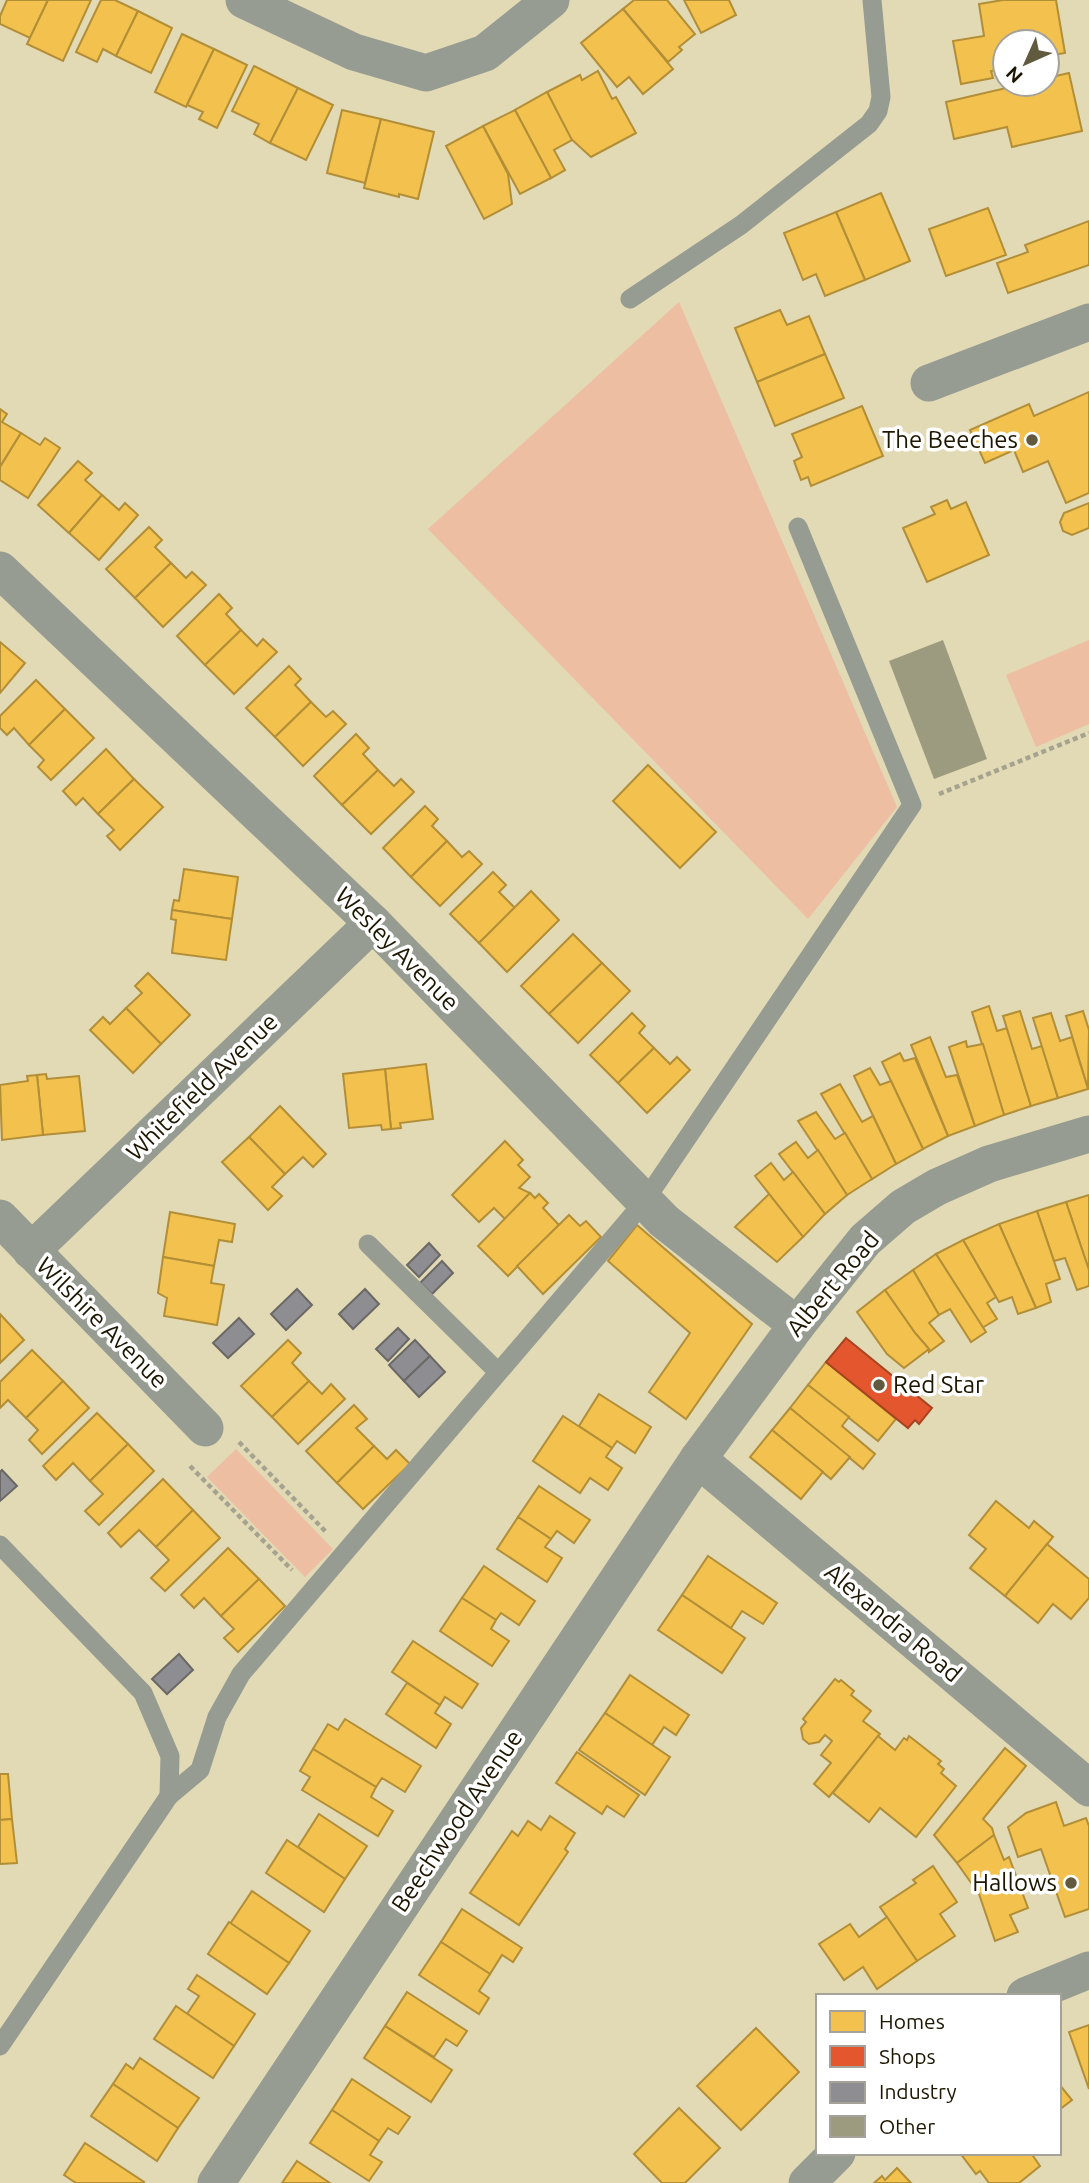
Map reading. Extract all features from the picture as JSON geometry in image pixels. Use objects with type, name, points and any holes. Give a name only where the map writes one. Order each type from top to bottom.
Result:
[{"type":"street","points":[[244,0],[354,52],[426,73],[485,53],[551,0]]},
{"type":"street","points":[[929,383],[1089,322]]},
{"type":"street","name":"Wesley Avenue","points":[[0,570],[373,923],[664,1221],[797,1325]]},
{"type":"street","name":"Whitefield Avenue","points":[[31,1251],[373,923]]},
{"type":"street","name":"Albert Road","points":[[698,1458],[797,1325],[865,1240],[903,1207],[937,1187],[989,1164],[1089,1134]]},
{"type":"street","name":"Wilshire Avenue","points":[[0,1218],[205,1428]]},
{"type":"street","name":"Alexandra Road","points":[[698,1458],[1089,1788]]},
{"type":"street","name":"Beechwood Avenue","points":[[216,2183],[698,1458]]},
{"type":"street","points":[[1030,1994],[1089,1970]]},
{"type":"street","points":[[807,2183],[835,2155]]},
{"type":"lane","points":[[630,299],[741,225],[869,124],[878,111],[881,97],[872,0]]},
{"type":"lane","points":[[0,2046],[169,1796],[200,1770],[217,1717],[241,1674],[644,1202],[912,805],[798,527]]},
{"type":"lane","points":[[368,1244],[498,1372]]},
{"type":"lane","points":[[0,1545],[143,1693],[170,1756],[169,1796]]},
{"type":"path","points":[[912,805],[1089,733]]},
{"type":"path","points":[[312,1590],[178,1454],[215,1418],[345,1552]]},
{"type":"shaded area","points":[[679,302],[897,807],[808,919],[428,529]]},
{"type":"shaded area","points":[[1089,640],[1089,724],[1036,747],[1006,675]]},
{"type":"shaded area","points":[[236,1449],[333,1549],[305,1577],[207,1477]]},
{"type":"building: Homes","points":[[7,0],[48,0],[30,38],[0,24],[0,16]]},
{"type":"building: Homes","points":[[48,0],[91,0],[63,61],[27,44]]},
{"type":"building: Homes","points":[[101,0],[115,0],[138,11],[116,56],[103,49],[97,62],[76,52]]},
{"type":"building: Homes","points":[[634,0],[667,0],[695,34],[679,47],[682,50],[668,62],[623,9]]},
{"type":"building: Homes","points":[[684,0],[729,0],[736,15],[701,33]]},
{"type":"building: Homes","points":[[1003,0],[1056,0],[1061,28],[991,28],[991,78],[961,84],[953,41],[984,36],[979,4]]},
{"type":"building: Homes","points":[[623,9],[673,69],[643,94],[629,77],[617,87],[581,43]]},
{"type":"building: Homes","points":[[138,11],[172,28],[151,73],[116,56]]},
{"type":"building: Homes","points":[[1061,29],[1065,53],[1061,54]]},
{"type":"building: Homes","points":[[182,34],[214,49],[186,107],[155,92]]},
{"type":"building: Homes","points":[[214,49],[247,65],[217,128],[199,119],[203,112],[187,105]]},
{"type":"building: Homes","points":[[254,66],[298,88],[270,143],[254,134],[259,124],[232,111]]},
{"type":"building: Homes","points":[[598,71],[612,99],[616,97],[636,133],[591,157],[570,138],[547,92],[580,75],[582,80]]},
{"type":"building: Homes","points":[[1069,73],[1082,131],[1012,147],[1007,127],[954,139],[946,102],[991,91],[991,98],[1061,98],[1061,75]]},
{"type":"building: Homes","points":[[298,88],[333,105],[306,160],[270,143]]},
{"type":"building: Homes","points":[[547,92],[572,140],[554,150],[565,170],[551,178],[515,110]]},
{"type":"building: Homes","points":[[342,110],[381,119],[365,183],[327,173]]},
{"type":"building: Homes","points":[[515,110],[551,178],[520,194],[483,126]]},
{"type":"building: Homes","points":[[381,119],[434,132],[418,199],[364,188]]},
{"type":"building: Homes","points":[[483,126],[508,174],[512,204],[484,219],[446,146]]},
{"type":"building: Homes","points":[[881,193],[910,261],[865,280],[836,212]]},
{"type":"building: Homes","points":[[988,208],[1006,255],[946,276],[929,229]]},
{"type":"building: Homes","points":[[836,212],[865,280],[825,296],[816,274],[803,280],[784,233]]},
{"type":"building: Homes","points":[[1089,221],[1089,265],[1008,293],[997,263],[1028,252],[1025,245]]},
{"type":"building: Homes","points":[[780,310],[787,325],[809,316],[825,354],[757,382],[735,328]]},
{"type":"building: Homes","points":[[825,354],[844,398],[775,426],[757,382]]},
{"type":"building: Homes","name":"The Beeches","points":[[1089,392],[1089,493],[1066,503],[1048,461],[1023,472],[1014,450],[985,463],[970,430],[1029,404],[1034,416]]},
{"type":"building: Homes","points":[[862,406],[883,456],[811,486],[808,477],[801,480],[794,461],[802,457],[792,434]]},
{"type":"building: Homes","points":[[0,409],[7,414],[2,422],[21,433],[0,467]]},
{"type":"building: Homes","points":[[21,433],[40,445],[45,438],[60,448],[28,498],[0,480],[0,467]]},
{"type":"building: Homes","points":[[78,461],[92,473],[85,480],[102,495],[69,533],[38,505]]},
{"type":"building: Homes","points":[[102,495],[119,510],[125,503],[138,515],[99,560],[69,533]]},
{"type":"building: Homes","points":[[947,500],[951,509],[966,502],[989,555],[927,582],[903,528],[935,514],[931,507]]},
{"type":"building: Homes","points":[[1089,503],[1089,528],[1072,535],[1063,531],[1060,522],[1064,513]]},
{"type":"building: Homes","points":[[149,527],[162,540],[155,547],[171,563],[135,598],[106,569]]},
{"type":"building: Homes","points":[[171,563],[186,578],[192,572],[206,585],[163,627],[135,598]]},
{"type":"building: Homes","points":[[219,594],[232,608],[226,614],[241,630],[205,665],[177,636]]},
{"type":"building: Homes","points":[[241,630],[257,646],[263,639],[277,652],[234,694],[205,665]]},
{"type":"building: Homes","points":[[0,642],[25,663],[0,693]]},
{"type":"building: Homes","points":[[289,666],[301,679],[295,685],[311,702],[275,737],[246,708]]},
{"type":"building: Homes","points":[[36,680],[65,709],[29,745],[14,728],[7,735],[0,728],[0,716]]},
{"type":"building: Homes","points":[[311,702],[326,717],[333,711],[346,724],[303,766],[275,737]]},
{"type":"building: Homes","points":[[65,709],[94,738],[51,780],[38,767],[44,760],[29,745]]},
{"type":"building: Homes","points":[[356,734],[369,748],[363,754],[378,770],[342,805],[314,776]]},
{"type":"building: Homes","points":[[106,749],[134,779],[98,814],[83,798],[76,805],[63,791]]},
{"type":"building: Homes","points":[[648,765],[716,832],[680,868],[613,801]]},
{"type":"building: Homes","points":[[378,770],[394,786],[401,779],[414,792],[371,834],[342,805]]},
{"type":"building: Homes","points":[[134,779],[163,807],[120,850],[107,836],[114,830],[98,814]]},
{"type":"building: Homes","points":[[425,806],[438,819],[432,826],[447,841],[411,877],[383,848]]},
{"type":"building: Homes","points":[[447,841],[462,857],[469,851],[482,864],[440,906],[411,877]]},
{"type":"building: Homes","points":[[184,869],[238,877],[232,919],[172,910],[174,900],[179,901]]},
{"type":"building: Homes","points":[[493,872],[506,885],[499,892],[515,908],[479,943],[450,914]]},
{"type":"building: Homes","points":[[531,891],[559,920],[507,972],[479,943]]},
{"type":"building: Homes","points":[[172,910],[232,919],[226,960],[172,953],[176,920],[171,919]]},
{"type":"building: Homes","points":[[573,934],[602,963],[549,1014],[521,986]]},
{"type":"building: Homes","points":[[602,963],[630,991],[578,1043],[549,1014]]},
{"type":"building: Homes","points":[[148,973],[190,1015],[161,1044],[126,1008],[142,993],[135,986]]},
{"type":"building: Homes","points":[[989,1006],[997,1031],[1007,1028],[1031,1106],[1004,1115],[972,1012]]},
{"type":"building: Homes","points":[[126,1008],[161,1044],[133,1073],[90,1030],[103,1017],[110,1024]]},
{"type":"building: Homes","points":[[1020,1011],[1032,1049],[1042,1046],[1058,1098],[1031,1106],[1003,1016]]},
{"type":"building: Homes","points":[[1083,1011],[1089,1030],[1088,1089],[1066,1016]]},
{"type":"building: Homes","points":[[632,1013],[645,1026],[639,1033],[654,1048],[618,1083],[590,1055]]},
{"type":"building: Homes","points":[[1051,1013],[1060,1041],[1072,1037],[1088,1089],[1058,1098],[1033,1018]]},
{"type":"building: Homes","points":[[930,1037],[946,1077],[957,1075],[975,1126],[948,1136],[911,1045]]},
{"type":"building: Homes","points":[[966,1041],[967,1047],[983,1044],[1004,1115],[975,1126],[949,1047]]},
{"type":"building: Homes","points":[[654,1048],[670,1064],[677,1057],[690,1070],[647,1113],[618,1083]]},
{"type":"building: Homes","points":[[900,1053],[904,1061],[915,1058],[948,1136],[923,1149],[882,1062]]},
{"type":"building: Homes","points":[[426,1064],[433,1119],[400,1123],[401,1128],[391,1129],[385,1069]]},
{"type":"building: Homes","points":[[870,1068],[880,1085],[891,1081],[923,1149],[896,1164],[854,1076]]},
{"type":"building: Homes","points":[[385,1069],[391,1129],[382,1130],[381,1125],[349,1128],[343,1074]]},
{"type":"building: Homes","points":[[46,1074],[47,1079],[79,1076],[85,1131],[43,1135],[37,1075]]},
{"type":"building: Homes","points":[[37,1075],[43,1135],[2,1140],[0,1085],[28,1081],[27,1076]]},
{"type":"building: Homes","points":[[840,1084],[862,1122],[873,1116],[896,1164],[872,1179],[821,1094]]},
{"type":"building: Homes","points":[[280,1106],[326,1154],[313,1167],[303,1157],[285,1174],[249,1137]]},
{"type":"building: Homes","points":[[816,1112],[835,1139],[845,1133],[872,1179],[847,1195],[798,1121]]},
{"type":"building: Homes","points":[[249,1137],[285,1174],[272,1187],[282,1196],[268,1210],[222,1162]]},
{"type":"building: Homes","points":[[505,1141],[523,1160],[518,1165],[530,1177],[519,1188],[530,1193],[505,1219],[494,1208],[479,1222],[452,1195]]},
{"type":"building: Homes","points":[[796,1142],[808,1158],[818,1150],[847,1195],[825,1214],[779,1154]]},
{"type":"building: Homes","points":[[771,1163],[784,1180],[793,1172],[825,1214],[803,1237],[755,1176]]},
{"type":"building: Homes","points":[[530,1193],[535,1198],[539,1194],[548,1203],[543,1208],[559,1225],[508,1276],[478,1246]]},
{"type":"building: Homes","points":[[769,1194],[803,1237],[777,1262],[735,1227]]},
{"type":"building: Homes","points":[[1089,1195],[1089,1270],[1066,1202]]},
{"type":"building: Homes","points":[[1066,1202],[1089,1270],[1089,1286],[1077,1290],[1065,1258],[1054,1261],[1037,1211]]},
{"type":"building: Homes","points":[[1037,1211],[1060,1279],[1046,1284],[1051,1302],[1036,1308],[999,1224]]},
{"type":"building: Homes","points":[[170,1212],[235,1224],[232,1242],[219,1240],[214,1266],[163,1257]]},
{"type":"building: Homes","points":[[569,1215],[580,1226],[586,1221],[601,1237],[543,1294],[517,1266]]},
{"type":"building: Homes","points":[[999,1224],[1036,1308],[1018,1314],[1012,1297],[999,1302],[963,1240]]},
{"type":"building: Homes","points":[[637,1225],[752,1324],[686,1419],[649,1392],[690,1333],[608,1261]]},
{"type":"building: Homes","points":[[963,1240],[996,1297],[987,1303],[997,1319],[982,1328],[936,1254]]},
{"type":"building: Homes","points":[[936,1254],[986,1332],[971,1342],[950,1309],[939,1315],[913,1270]]},
{"type":"building: Homes","points":[[163,1257],[214,1266],[211,1283],[224,1285],[217,1325],[164,1316],[167,1298],[158,1293]]},
{"type":"building: Homes","points":[[913,1270],[939,1315],[929,1323],[944,1341],[929,1352],[885,1290]]},
{"type":"building: Homes","points":[[885,1290],[929,1349],[904,1368],[887,1354],[857,1312]]},
{"type":"building: Homes","points":[[0,1314],[24,1340],[0,1363]]},
{"type":"building: Homes","points":[[288,1340],[301,1353],[292,1363],[309,1381],[272,1417],[241,1386]]},
{"type":"building: Homes","points":[[32,1350],[63,1381],[26,1418],[8,1400],[0,1408],[0,1382]]},
{"type":"building: Homes","points":[[826,1362],[896,1419],[878,1441],[808,1385]]},
{"type":"building: Homes","points":[[63,1381],[89,1408],[42,1454],[29,1440],[38,1430],[26,1418]]},
{"type":"building: Homes","points":[[309,1381],[322,1394],[331,1384],[345,1399],[298,1444],[272,1417]]},
{"type":"building: Homes","points":[[808,1385],[849,1417],[842,1426],[875,1454],[863,1469],[790,1408]]},
{"type":"building: Homes","points":[[599,1394],[651,1427],[635,1453],[617,1441],[612,1448],[579,1426]]},
{"type":"building: Homes","points":[[354,1405],[367,1419],[356,1428],[374,1446],[337,1483],[306,1451]]},
{"type":"building: Homes","points":[[790,1408],[850,1457],[831,1479],[772,1430]]},
{"type":"building: Homes","points":[[97,1413],[128,1444],[90,1481],[73,1463],[56,1480],[43,1466]]},
{"type":"building: Homes","points":[[563,1416],[612,1448],[606,1457],[622,1468],[608,1490],[590,1478],[580,1493],[533,1461]]},
{"type":"building: Homes","points":[[772,1430],[823,1472],[801,1499],[750,1457]]},
{"type":"building: Homes","points":[[128,1444],[154,1471],[99,1525],[85,1511],[103,1494],[90,1481]]},
{"type":"building: Homes","points":[[374,1446],[387,1459],[396,1450],[410,1464],[363,1509],[337,1483]]},
{"type":"building: Homes","points":[[163,1479],[193,1510],[156,1547],[139,1530],[121,1547],[108,1533]]},
{"type":"building: Homes","points":[[539,1486],[590,1520],[574,1543],[557,1531],[551,1539],[518,1517]]},
{"type":"building: Homes","points":[[996,1501],[1029,1528],[1034,1521],[1053,1537],[1005,1596],[970,1568],[986,1549],[969,1535]]},
{"type":"building: Homes","points":[[193,1510],[220,1538],[165,1591],[151,1578],[169,1560],[156,1547]]},
{"type":"building: Homes","points":[[518,1517],[551,1539],[545,1547],[562,1558],[547,1582],[497,1549]]},
{"type":"building: Homes","points":[[1047,1544],[1089,1579],[1089,1598],[1071,1619],[1053,1604],[1038,1623],[1005,1596]]},
{"type":"building: Homes","points":[[228,1548],[259,1579],[221,1616],[204,1598],[194,1608],[181,1595]]},
{"type":"building: Homes","points":[[708,1556],[777,1603],[763,1624],[742,1611],[731,1628],[682,1595]]},
{"type":"building: Homes","points":[[484,1566],[535,1601],[519,1625],[501,1613],[496,1620],[462,1598]]},
{"type":"building: Homes","points":[[259,1579],[285,1606],[238,1652],[224,1638],[234,1629],[221,1616]]},
{"type":"building: Homes","points":[[682,1595],[745,1638],[722,1673],[658,1630]]},
{"type":"building: Homes","points":[[462,1598],[496,1620],[491,1629],[509,1641],[492,1666],[440,1631]]},
{"type":"building: Homes","points":[[413,1641],[478,1684],[462,1708],[445,1697],[440,1705],[392,1672]]},
{"type":"building: Homes","points":[[630,1675],[689,1715],[676,1735],[664,1727],[652,1745],[605,1713]]},
{"type":"building: Homes","points":[[835,1679],[839,1682],[841,1680],[854,1691],[851,1695],[871,1711],[863,1721],[880,1734],[829,1797],[814,1784],[831,1763],[821,1755],[832,1741],[825,1735],[819,1742],[809,1744],[803,1739],[801,1728],[806,1722],[803,1719]]},
{"type":"building: Homes","points":[[407,1683],[440,1705],[435,1713],[451,1724],[436,1748],[386,1714]]},
{"type":"building: Homes","points":[[605,1713],[670,1757],[645,1795],[579,1750]]},
{"type":"building: Homes","points":[[345,1719],[421,1766],[405,1792],[382,1778],[376,1787],[313,1749],[328,1724],[338,1730]]},
{"type":"building: Homes","points":[[878,1736],[895,1750],[904,1738],[907,1740],[909,1736],[941,1761],[938,1764],[944,1769],[941,1773],[956,1786],[916,1837],[880,1808],[869,1822],[833,1793]]},
{"type":"building: Homes","points":[[1005,1748],[1026,1766],[983,1819],[992,1828],[994,1835],[957,1863],[934,1835]]},
{"type":"building: Homes","points":[[313,1749],[376,1787],[371,1797],[393,1811],[378,1836],[302,1790],[310,1777],[300,1771]]},
{"type":"building: Homes","points":[[577,1752],[639,1795],[624,1817],[607,1806],[602,1814],[556,1783]]},
{"type":"building: Homes","points":[[0,1774],[8,1774],[12,1819],[0,1820]]},
{"type":"building: Homes","name":"Hallows","points":[[1056,1802],[1064,1826],[1086,1818],[1089,1826],[1089,1909],[1065,1917],[1041,1849],[1018,1857],[1008,1827],[1026,1813]]},
{"type":"building: Homes","points":[[319,1814],[367,1846],[345,1879],[298,1847]]},
{"type":"building: Homes","points":[[550,1816],[575,1833],[565,1849],[568,1852],[519,1925],[470,1893],[512,1831],[518,1836],[528,1821],[541,1830]]},
{"type":"building: Homes","points":[[12,1819],[17,1863],[0,1864],[0,1820]]},
{"type":"building: Homes","points":[[994,1835],[1004,1860],[1009,1857],[1028,1908],[1010,1915],[1018,1932],[995,1941],[979,1894],[957,1863]]},
{"type":"building: Homes","points":[[287,1840],[345,1879],[324,1912],[266,1873]]},
{"type":"building: Homes","points":[[933,1866],[957,1902],[940,1914],[955,1936],[917,1961],[880,1907],[916,1883],[913,1880]]},
{"type":"building: Homes","points":[[252,1891],[310,1931],[289,1963],[230,1924]]},
{"type":"building: Homes","points":[[462,1909],[522,1948],[513,1962],[502,1955],[490,1974],[441,1942]]},
{"type":"building: Homes","points":[[887,1917],[917,1961],[877,1989],[863,1967],[844,1980],[819,1944],[850,1924],[859,1937]]},
{"type":"building: Homes","points":[[229,1922],[289,1963],[267,1994],[208,1954]]},
{"type":"building: Homes","points":[[441,1942],[490,1974],[479,1991],[489,1998],[479,2014],[419,1975]]},
{"type":"building: Homes","points":[[197,1975],[255,2014],[234,2046],[187,2014],[199,1996],[188,1989]]},
{"type":"building: Homes","points":[[407,1992],[467,2031],[457,2046],[446,2039],[434,2057],[385,2026]]},
{"type":"building: Homes","points":[[176,2006],[234,2046],[213,2078],[154,2039]]},
{"type":"building: Homes","points":[[1089,2025],[1089,2089],[1069,2032]]},
{"type":"building: Homes","points":[[385,2026],[452,2070],[431,2102],[364,2058]]},
{"type":"building: Homes","points":[[756,2028],[799,2072],[741,2130],[697,2086]]},
{"type":"building: Homes","points":[[140,2058],[199,2098],[178,2128],[113,2084],[126,2064],[133,2069]]},
{"type":"building: Homes","points":[[352,2079],[410,2117],[398,2134],[388,2128],[379,2141],[332,2110]]},
{"type":"building: Homes","points":[[113,2084],[178,2128],[157,2161],[91,2116]]},
{"type":"building: Homes","points":[[1061,2086],[1072,2100],[1061,2108]]},
{"type":"building: Homes","points":[[679,2108],[720,2148],[685,2183],[662,2183],[634,2154]]},
{"type":"building: Homes","points":[[332,2110],[379,2141],[370,2155],[382,2162],[369,2181],[310,2143]]},
{"type":"building: Homes","points":[[85,2143],[144,2182],[76,2183],[64,2175]]},
{"type":"building: Homes","points":[[962,2155],[1032,2155],[1040,2166],[1019,2183],[989,2183],[980,2171],[976,2174]]},
{"type":"building: Homes","points":[[297,2161],[330,2183],[282,2183]]},
{"type":"building: Homes","points":[[897,2168],[911,2183],[874,2183],[882,2176],[885,2180]]},
{"type":"building: Shops","name":"Red Star","points":[[846,1338],[932,1408],[919,1424],[915,1420],[908,1428],[826,1362]]},
{"type":"building: Industry","points":[[429,1243],[440,1255],[419,1277],[407,1265]]},
{"type":"building: Industry","points":[[442,1261],[453,1273],[432,1294],[420,1283]]},
{"type":"building: Industry","points":[[297,1289],[312,1305],[286,1330],[271,1314]]},
{"type":"building: Industry","points":[[365,1289],[379,1304],[353,1329],[339,1314]]},
{"type":"building: Industry","points":[[239,1318],[254,1334],[228,1358],[213,1343]]},
{"type":"building: Industry","points":[[398,1328],[409,1339],[388,1361],[376,1349]]},
{"type":"building: Industry","points":[[415,1340],[430,1356],[404,1381],[389,1365]]},
{"type":"building: Industry","points":[[430,1356],[445,1372],[419,1397],[404,1381]]},
{"type":"building: Industry","points":[[2,1470],[17,1486],[0,1501],[0,1472]]},
{"type":"building: Industry","points":[[179,1654],[193,1670],[167,1694],[152,1679]]},
{"type":"building: Other","points":[[943,640],[987,759],[934,779],[889,661]]},
{"type":"place","name":"The Beeches","points":[[1032,440]]},
{"type":"place","name":"Red Star","points":[[879,1385]]},
{"type":"place","name":"Hallows","points":[[1071,1883]]}]
